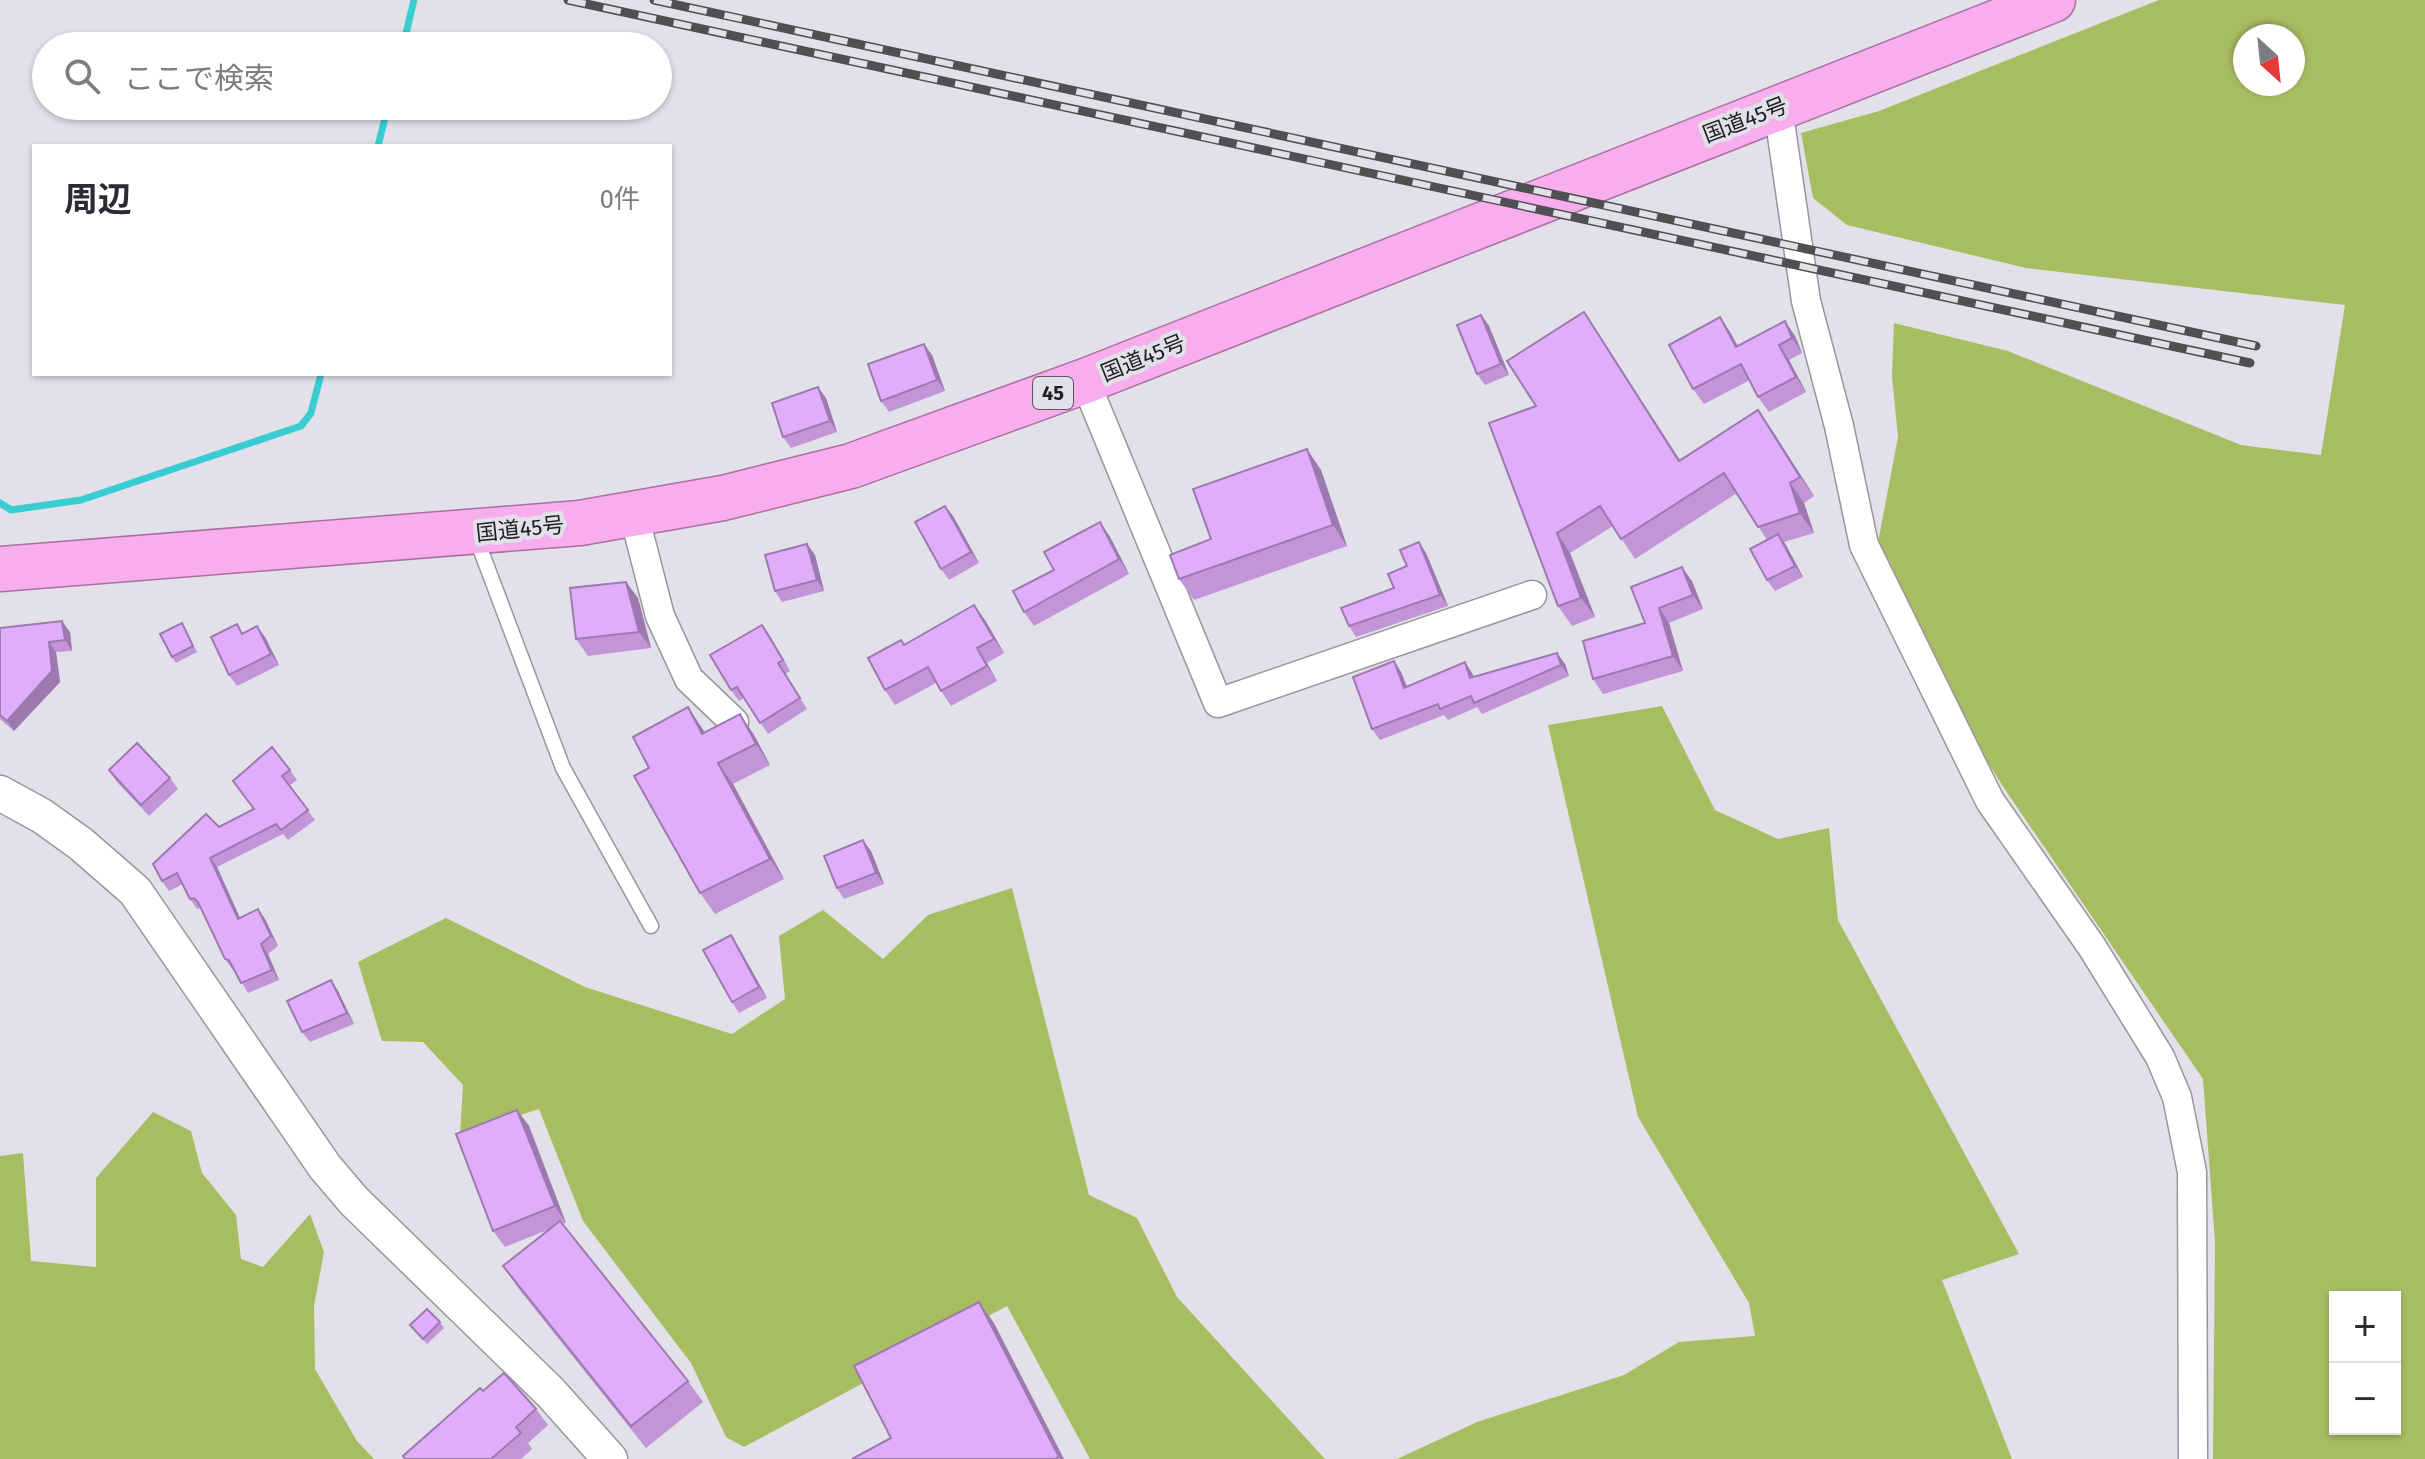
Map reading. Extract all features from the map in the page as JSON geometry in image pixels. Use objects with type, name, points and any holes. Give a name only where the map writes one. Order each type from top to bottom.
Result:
[{"type":"highway","name":"国道45号","points":[[0,569],[474,534],[634,515],[851,466],[1085,381],[2053,0]]},
{"type":"street","points":[[1778,108],[1806,301],[1839,426],[1864,545],[1990,801],[2092,947],[2160,1057],[2177,1097],[2192,1172],[2193,1459]]},
{"type":"street","points":[[1085,381],[1218,703],[1532,595]]},
{"type":"street","points":[[634,515],[660,616],[689,679],[734,722]]},
{"type":"street","points":[[0,793],[42,816],[81,844],[135,891],[325,1167],[365,1211],[551,1393],[610,1459]]},
{"type":"lane","points":[[474,534],[563,768],[651,926]]},
{"type":"green space","points":[[2159,0],[2425,0],[2425,1459],[2213,1459],[2215,1242],[2203,1079],[2006,791],[1871,580],[1898,437],[1892,376],[1894,323],[2008,351],[2241,445],[2321,455],[2345,305],[2026,268],[1847,225],[1813,198],[1801,133],[1879,111]]},
{"type":"green space","points":[[1662,706],[1715,810],[1778,839],[1829,828],[1838,920],[2019,1254],[1942,1280],[2012,1459],[1397,1459],[1477,1422],[1624,1375],[1679,1342],[1755,1336],[1749,1303],[1638,1117],[1548,725]]},
{"type":"green space","points":[[1012,888],[1089,1195],[1137,1218],[1177,1297],[1325,1459],[1090,1459],[1007,1306],[744,1447],[726,1437],[691,1363],[583,1221],[539,1109],[460,1135],[463,1085],[423,1042],[382,1041],[358,962],[446,918],[585,987],[732,1034],[785,999],[779,936],[823,910],[883,959],[928,915]]},
{"type":"green space","points":[[153,1112],[191,1131],[202,1173],[236,1215],[241,1259],[263,1267],[310,1214],[324,1252],[314,1306],[315,1369],[357,1441],[374,1459],[0,1459],[0,1156],[23,1153],[31,1261],[96,1267],[96,1178]]},
{"type":"building","points":[[1584,312],[1679,461],[1758,410],[1800,477],[1790,483],[1800,513],[1758,527],[1724,473],[1621,539],[1600,506],[1557,533],[1581,598],[1558,606],[1489,423],[1536,406],[1507,361]]},
{"type":"building","points":[[1481,315],[1501,364],[1477,374],[1457,325]]},
{"type":"building","points":[[1720,317],[1736,347],[1785,321],[1792,338],[1779,345],[1796,377],[1758,397],[1741,364],[1693,389],[1669,345]]},
{"type":"building","points":[[924,344],[937,380],[881,401],[868,364]]},
{"type":"building","points":[[818,387],[830,421],[783,437],[772,403]]},
{"type":"building","points":[[1307,449],[1333,525],[1179,579],[1170,555],[1211,539],[1193,489]]},
{"type":"building","points":[[945,506],[971,552],[941,569],[915,522]]},
{"type":"building","points":[[1100,522],[1119,559],[1024,612],[1013,591],[1054,570],[1044,552]]},
{"type":"building","points":[[1778,534],[1795,566],[1767,580],[1750,549]]},
{"type":"building","points":[[1419,542],[1440,595],[1349,626],[1341,608],[1394,588],[1388,574],[1407,566],[1400,550]]},
{"type":"building","points":[[807,544],[817,580],[775,591],[765,555]]},
{"type":"building","points":[[1682,567],[1693,595],[1659,608],[1673,656],[1593,679],[1583,641],[1645,623],[1631,587]]},
{"type":"building","points":[[626,582],[639,632],[576,639],[570,588]]},
{"type":"building","points":[[974,605],[994,639],[977,648],[987,666],[941,691],[928,667],[885,690],[868,658],[901,640],[904,645]]},
{"type":"building","points":[[62,621],[65,640],[49,642],[52,671],[7,721],[0,715],[0,628]]},
{"type":"building","points":[[182,623],[193,646],[172,657],[160,634]]},
{"type":"building","points":[[237,624],[242,634],[257,626],[271,654],[229,675],[211,637]]},
{"type":"building","points":[[762,625],[783,660],[778,663],[800,698],[760,723],[737,687],[731,690],[710,655]]},
{"type":"building","points":[[1557,653],[1561,665],[1474,703],[1471,696],[1440,709],[1438,704],[1372,729],[1353,677],[1394,661],[1404,688],[1465,662],[1470,678]]},
{"type":"building","points":[[688,707],[702,734],[740,714],[756,744],[718,763],[770,859],[700,893],[634,776],[649,768],[633,737]]},
{"type":"building","points":[[137,743],[170,778],[141,805],[109,770]]},
{"type":"building","points":[[272,747],[290,770],[282,776],[308,810],[281,830],[276,824],[210,858],[238,919],[258,909],[271,936],[261,944],[272,970],[241,983],[229,960],[225,959],[198,902],[190,899],[177,873],[162,881],[153,864],[206,814],[219,827],[254,809],[233,781]]},
{"type":"building","points":[[863,840],[876,873],[837,888],[824,856]]},
{"type":"building","points":[[731,935],[759,987],[732,1002],[703,950]]},
{"type":"building","points":[[331,980],[347,1013],[302,1032],[287,1001]]},
{"type":"building","points":[[517,1110],[555,1206],[493,1231],[456,1134]]},
{"type":"building","points":[[560,1221],[688,1381],[631,1426],[503,1266]]},
{"type":"building","points":[[979,1302],[1059,1457],[852,1459],[891,1438],[854,1366]]},
{"type":"building","points":[[427,1309],[440,1322],[423,1339],[410,1325]]},
{"type":"building","points":[[504,1373],[536,1409],[516,1427],[521,1433],[491,1459],[405,1459],[403,1456],[480,1388],[483,1391]]},
{"type":"waterway","points":[[406,32],[414,0]]},
{"type":"waterway","points":[[378,144],[384,120]]},
{"type":"waterway","points":[[0,503],[11,510],[81,500],[301,426],[311,413],[320,376]]},
{"type":"railway","points":[[568,0],[2250,363]]},
{"type":"railway","points":[[654,0],[2256,346]]}]
